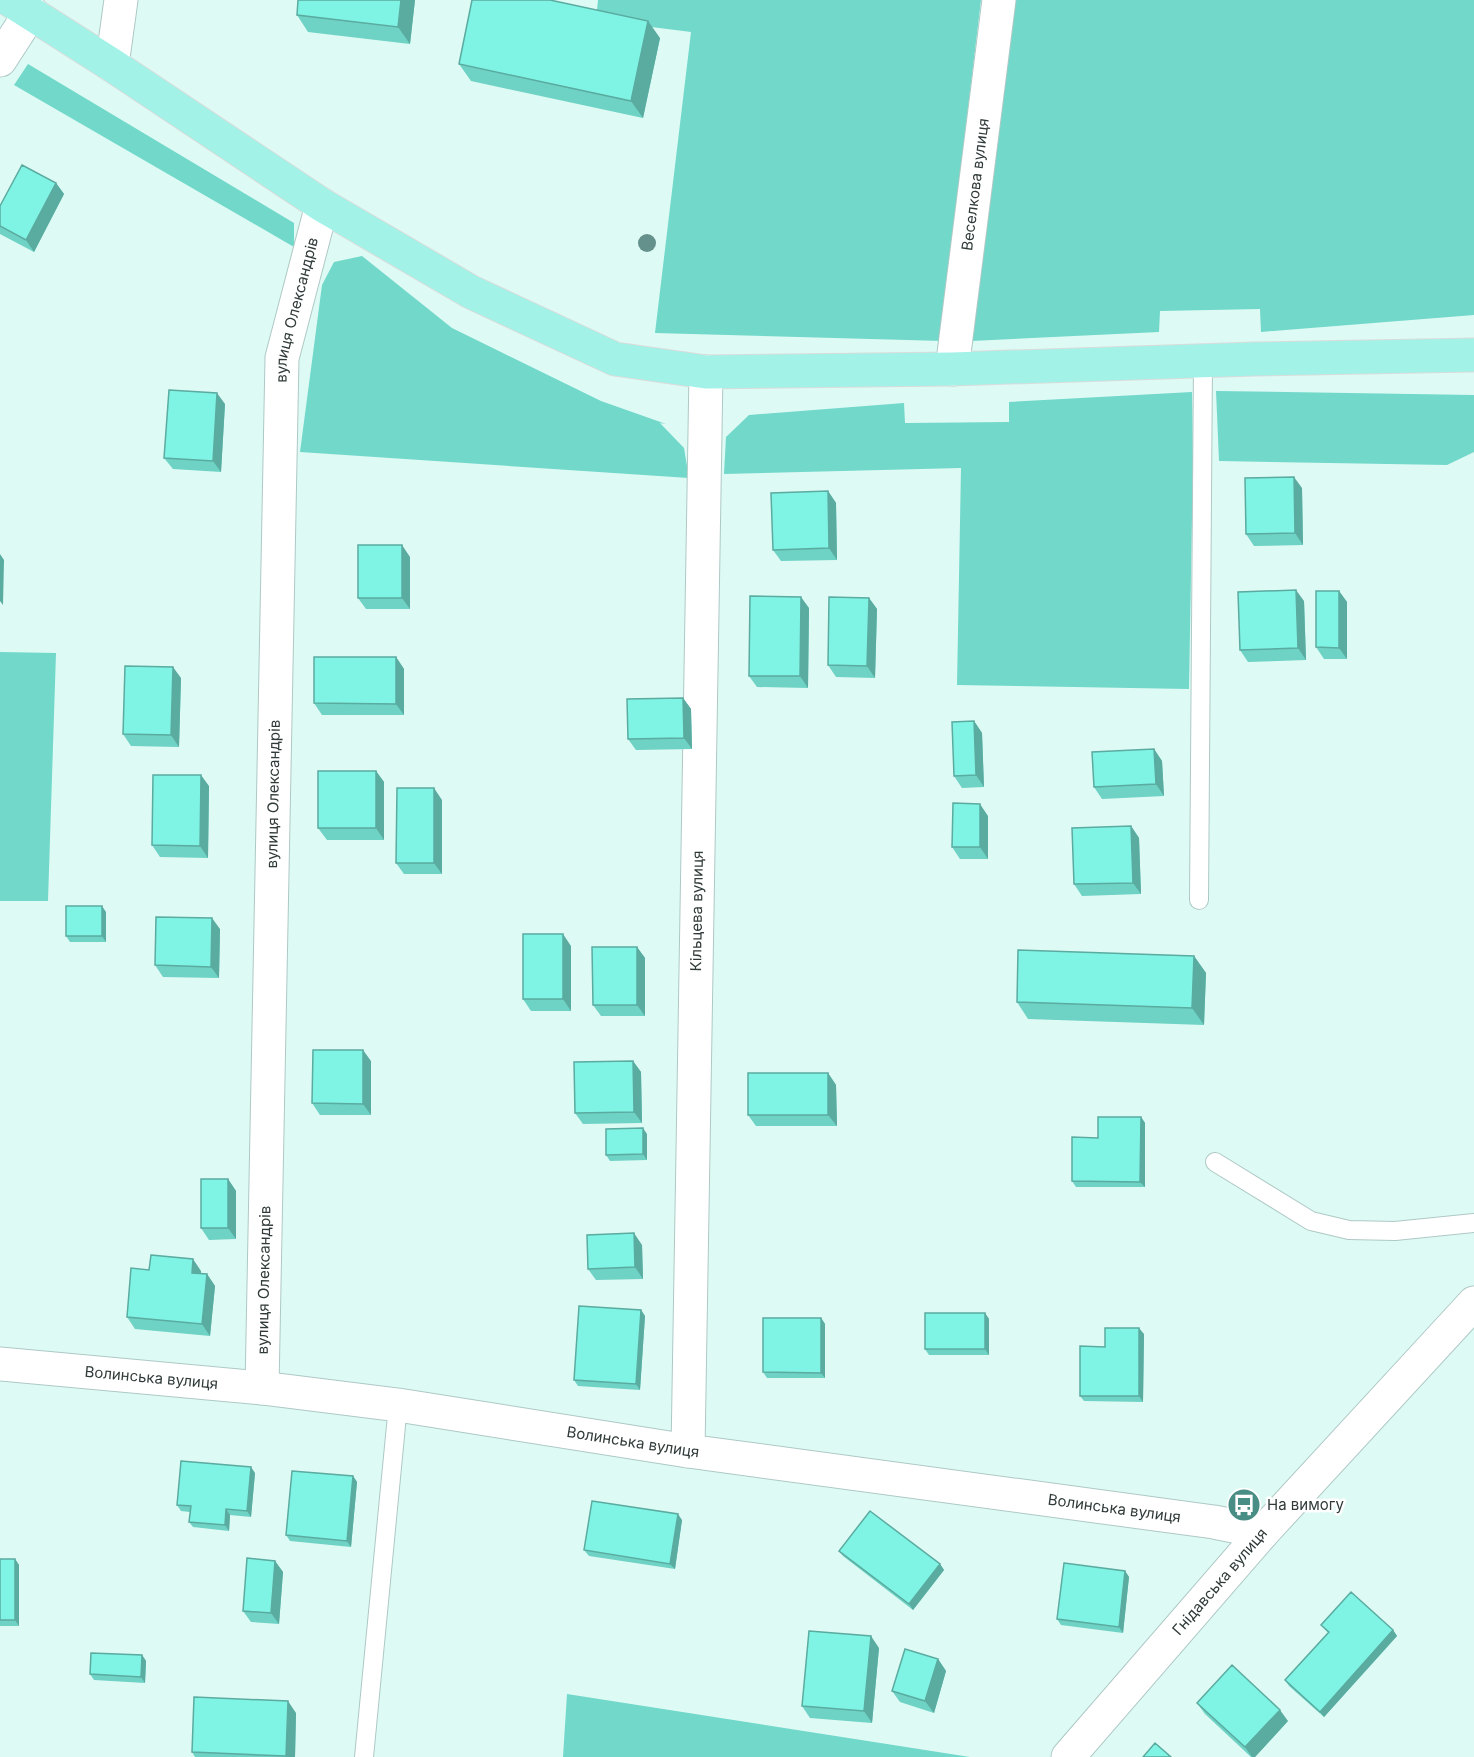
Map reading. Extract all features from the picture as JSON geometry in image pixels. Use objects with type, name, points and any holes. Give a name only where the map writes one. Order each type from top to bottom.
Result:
[{"type":"main road","points":[[21,6],[322,205],[471,292],[615,359],[706,372],[952,369],[1266,358],[1474,355]]},
{"type":"street","points":[[112,65],[121,0]]},
{"type":"street","name":"Веселкова вулиця","points":[[952,369],[999,0]]},
{"type":"street","points":[[0,60],[21,6]]},
{"type":"street","name":"вулиця Олександрів","points":[[262,1388],[282,358],[322,205]]},
{"type":"street","name":"Кільцева вулиця","points":[[688,1451],[706,372]]},
{"type":"street","name":"Гнідавська вулиця","points":[[1068,1757],[1263,1532],[1474,1304]]},
{"type":"street","name":"Волинська вулиця","points":[[0,1364],[262,1388],[398,1405],[688,1451],[1203,1521],[1263,1532]]},
{"type":"lane","points":[[1199,900],[1203,361]]},
{"type":"lane","points":[[1215,1162],[1311,1221],[1349,1230],[1395,1232],[1474,1223]]},
{"type":"lane","points":[[364,1757],[398,1405]]},
{"type":"green space","points":[[598,0],[981,0],[945,301],[943,341],[655,333],[691,32],[596,20]]},
{"type":"green space","points":[[1012,0],[1474,0],[1474,315],[1261,332],[1260,309],[1160,311],[1159,332],[971,341]]},
{"type":"green space","points":[[28,64],[294,223],[294,247],[14,85]]},
{"type":"green space","points":[[362,256],[452,328],[601,401],[666,424],[660,423],[684,448],[689,478],[300,452],[322,285],[334,262]]},
{"type":"green space","points":[[1216,391],[1474,395],[1474,452],[1447,465],[1219,461]]},
{"type":"green space","points":[[1192,392],[1189,689],[957,685],[961,468],[724,474],[726,437],[749,415],[904,403],[905,423],[1009,422],[1009,402]]},
{"type":"green space","points":[[0,652],[56,653],[48,901],[0,901]]},
{"type":"green space","points":[[567,1694],[970,1757],[563,1757]]},
{"type":"building","points":[[298,0],[401,0],[398,27],[297,15]]},
{"type":"building","points":[[472,0],[550,0],[648,21],[631,101],[459,64]]},
{"type":"building","points":[[22,165],[56,183],[26,240],[0,226],[0,206]]},
{"type":"building","points":[[169,390],[217,393],[213,461],[164,458]]},
{"type":"building","points":[[1294,477],[1295,533],[1246,534],[1245,478]]},
{"type":"building","points":[[828,491],[829,548],[773,550],[771,493]]},
{"type":"building","points":[[358,545],[402,545],[402,598],[358,598]]},
{"type":"building","points":[[1296,590],[1298,648],[1240,650],[1238,592]]},
{"type":"building","points":[[1316,591],[1339,591],[1339,648],[1316,647]]},
{"type":"building","points":[[750,596],[801,597],[800,676],[749,676]]},
{"type":"building","points":[[829,597],[869,598],[867,666],[828,665]]},
{"type":"building","points":[[314,657],[396,657],[396,704],[314,703]]},
{"type":"building","points":[[125,666],[173,667],[171,735],[123,734]]},
{"type":"building","points":[[683,698],[684,738],[628,739],[627,699]]},
{"type":"building","points":[[974,721],[976,775],[954,776],[952,722]]},
{"type":"building","points":[[1154,749],[1156,784],[1094,787],[1092,752]]},
{"type":"building","points":[[318,771],[376,771],[376,828],[318,828]]},
{"type":"building","points":[[153,775],[201,775],[200,846],[152,845]]},
{"type":"building","points":[[397,788],[434,788],[434,863],[396,863]]},
{"type":"building","points":[[953,803],[980,804],[980,847],[952,847]]},
{"type":"building","points":[[1131,826],[1133,883],[1074,884],[1072,828]]},
{"type":"building","points":[[66,906],[102,906],[102,936],[66,936]]},
{"type":"building","points":[[156,917],[212,918],[211,967],[155,965]]},
{"type":"building","points":[[523,934],[563,934],[563,999],[523,999]]},
{"type":"building","points":[[592,947],[637,947],[637,1005],[593,1005]]},
{"type":"building","points":[[1018,950],[1194,956],[1192,1008],[1017,1002]]},
{"type":"building","points":[[313,1050],[363,1050],[363,1104],[312,1103]]},
{"type":"building","points":[[633,1061],[634,1112],[575,1113],[574,1062]]},
{"type":"building","points":[[748,1073],[828,1073],[828,1115],[748,1115]]},
{"type":"building","points":[[1098,1117],[1141,1117],[1140,1182],[1072,1181],[1072,1137],[1098,1138]]},
{"type":"building","points":[[643,1128],[643,1154],[606,1155],[606,1129]]},
{"type":"building","points":[[201,1179],[228,1179],[228,1228],[201,1228]]},
{"type":"building","points":[[634,1233],[635,1267],[588,1269],[587,1235]]},
{"type":"building","points":[[151,1255],[193,1259],[192,1273],[207,1274],[202,1324],[127,1317],[131,1268],[149,1270]]},
{"type":"building","points":[[579,1306],[641,1310],[636,1384],[574,1380]]},
{"type":"building","points":[[925,1313],[985,1313],[985,1349],[925,1349]]},
{"type":"building","points":[[763,1318],[821,1318],[821,1373],[763,1372]]},
{"type":"building","points":[[1105,1328],[1139,1328],[1139,1396],[1080,1396],[1080,1346],[1105,1347]]},
{"type":"building","points":[[181,1461],[251,1467],[247,1511],[226,1509],[225,1525],[189,1522],[191,1506],[177,1505]]},
{"type":"building","points":[[292,1471],[353,1476],[347,1541],[286,1535]]},
{"type":"building","points":[[592,1501],[678,1514],[670,1564],[584,1550]]},
{"type":"building","points":[[870,1511],[940,1564],[909,1604],[839,1551]]},
{"type":"building","points":[[247,1558],[275,1561],[271,1613],[243,1611]]},
{"type":"building","points":[[0,1559],[15,1559],[15,1620],[0,1620]]},
{"type":"building","points":[[1064,1563],[1125,1571],[1119,1627],[1057,1619]]},
{"type":"building","points":[[1351,1592],[1393,1630],[1320,1712],[1285,1680],[1329,1632],[1321,1625]]},
{"type":"building","points":[[809,1631],[871,1636],[864,1711],[802,1706]]},
{"type":"building","points":[[905,1649],[938,1659],[925,1701],[892,1691]]},
{"type":"building","points":[[91,1653],[142,1655],[141,1677],[90,1674]]},
{"type":"building","points":[[1232,1665],[1280,1710],[1245,1747],[1197,1703]]},
{"type":"building","points":[[194,1697],[288,1701],[286,1756],[192,1752]]},
{"type":"building","points":[[1155,1743],[1171,1757],[1143,1757]]},
{"type":"place","name":"На вимогу","points":[[1244,1505]]}]
